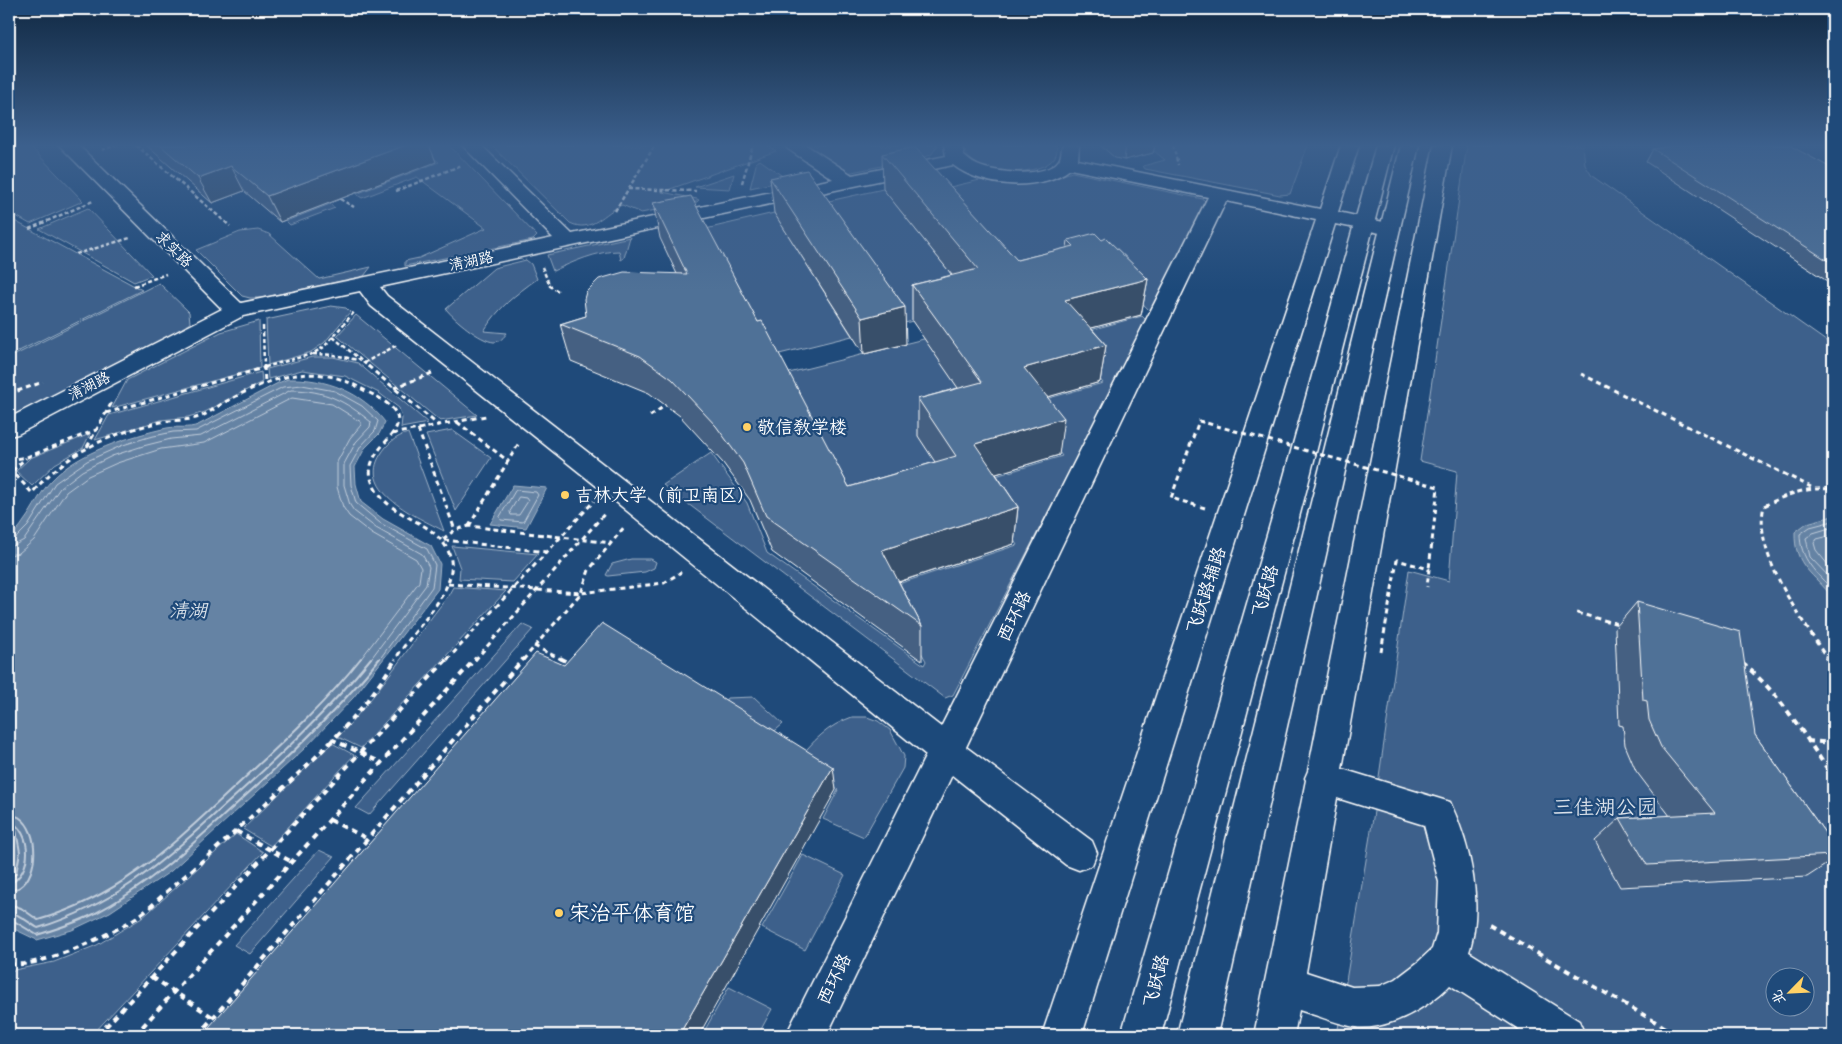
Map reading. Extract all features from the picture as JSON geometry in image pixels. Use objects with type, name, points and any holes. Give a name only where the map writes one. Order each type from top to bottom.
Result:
[{"type":"street","name":"求实路","points":[[117,194],[236,311]]},
{"type":"street","points":[[515,194],[567,240]]},
{"type":"street","name":"清湖路","points":[[9,428],[236,311],[787,194]]},
{"type":"street","points":[[1214,194],[1377,226]]},
{"type":"street","name":"飞跃路辅路","points":[[1062,1035],[1335,194]]},
{"type":"street","name":"飞跃路","points":[[1197,1035],[1377,226],[1380,194]]},
{"type":"street","name":"飞跃路","points":[[1142,1035],[1293,490],[1377,226],[1390,194]]},
{"type":"street","points":[[1274,1035],[1322,778],[1376,507],[1434,194]]},
{"type":"street","name":"西环路","points":[[806,1035],[1219,195]]},
{"type":"street","points":[[366,284],[379,301],[603,477],[946,752],[1079,853]]},
{"type":"street","points":[[1283,985],[1352,1007],[1381,1006],[1410,993],[1431,978],[1447,961],[1456,933],[1457,882],[1438,813],[1322,778]]},
{"type":"street","points":[[1447,961],[1565,1035]]},
{"type":"path","points":[[193,194],[230,226]]},
{"type":"path","points":[[613,214],[625,194]]},
{"type":"path","points":[[340,199],[354,207]]},
{"type":"path","points":[[29,229],[93,201]]},
{"type":"path","points":[[76,254],[130,238]]},
{"type":"path","points":[[540,263],[550,286],[558,291]]},
{"type":"path","points":[[134,286],[166,274]]},
{"type":"path","points":[[106,412],[312,354],[333,337],[355,311]]},
{"type":"path","points":[[262,318],[265,383]]},
{"type":"path","points":[[333,337],[438,425]]},
{"type":"path","points":[[364,364],[398,345]]},
{"type":"path","points":[[312,354],[334,355],[360,361]]},
{"type":"path","points":[[27,457],[10,472],[32,493],[41,480],[57,466],[86,449],[134,430],[163,422],[205,415],[265,383],[301,373],[320,374],[344,380],[364,389],[393,409],[397,417],[396,428],[374,456],[367,472],[371,484],[380,496],[403,516],[443,540],[546,552]]},
{"type":"path","points":[[394,388],[433,373]]},
{"type":"path","points":[[1581,374],[1811,487]]},
{"type":"path","points":[[86,449],[115,396]]},
{"type":"path","points":[[650,416],[666,406]]},
{"type":"path","points":[[391,434],[487,416]]},
{"type":"path","points":[[1205,508],[1171,498],[1199,421],[1438,487],[1427,586]]},
{"type":"path","points":[[456,422],[508,461]]},
{"type":"path","points":[[418,429],[455,530]]},
{"type":"path","points":[[9,460],[27,457],[96,430]]},
{"type":"path","points":[[469,526],[520,441]]},
{"type":"path","points":[[1833,489],[1811,487],[1786,494],[1764,506],[1760,523],[1767,553],[1796,608],[1833,667]]},
{"type":"path","points":[[98,1035],[594,500],[603,502]]},
{"type":"path","points":[[135,1035],[538,590],[612,505]]},
{"type":"path","points":[[198,1035],[580,593],[589,570],[631,520]]},
{"type":"path","points":[[443,540],[455,530],[469,526],[612,543]]},
{"type":"path","points":[[9,964],[15,965],[56,957],[98,940],[141,914],[236,831],[351,720],[386,676],[406,643],[445,593],[451,558],[443,540]]},
{"type":"path","points":[[1381,652],[1397,560],[1429,568]]},
{"type":"path","points":[[448,584],[580,593],[664,583],[688,566]]},
{"type":"path","points":[[1577,613],[1624,626]]},
{"type":"path","points":[[534,646],[574,666]]},
{"type":"path","points":[[1736,658],[1751,669],[1785,708],[1833,778]]},
{"type":"path","points":[[331,739],[382,763]]},
{"type":"path","points":[[1807,740],[1833,743]]},
{"type":"path","points":[[330,820],[368,839]]},
{"type":"path","points":[[236,831],[292,862]]},
{"type":"path","points":[[1458,907],[1580,976],[1678,1035]]},
{"type":"path","points":[[152,977],[221,1023]]},
{"type":"green space","points":[[9,194],[76,194],[83,201],[30,224],[9,212]]},
{"type":"green space","points":[[357,194],[373,194],[362,198]]},
{"type":"green space","points":[[440,194],[496,194],[537,236],[533,240],[405,266],[405,261],[419,258],[486,228]]},
{"type":"green space","points":[[540,194],[671,194],[699,200],[697,202],[641,213],[622,205],[591,224],[578,226],[570,223]]},
{"type":"green space","points":[[862,194],[887,194],[976,305],[893,326],[811,205]]},
{"type":"green space","points":[[956,194],[1177,194],[1203,199],[1206,202],[1153,308],[1149,310],[1098,257],[1030,275]]},
{"type":"green space","name":"三佳湖公园","points":[[1460,194],[1617,194],[1833,346],[1833,1035],[1337,1035],[1373,818],[1409,570],[1449,581],[1457,471],[1420,461]]},
{"type":"green space","points":[[330,204],[335,208],[290,225],[286,221]]},
{"type":"green space","points":[[88,208],[152,275],[134,282],[39,229]]},
{"type":"green space","points":[[774,213],[852,336],[763,358],[697,231]]},
{"type":"green space","points":[[9,218],[142,290],[9,356]]},
{"type":"green space","points":[[258,230],[269,234],[319,279],[371,267],[364,276],[261,298],[242,296],[196,250],[240,232]]},
{"type":"green space","points":[[630,237],[624,258],[621,260],[619,251],[611,251],[585,258],[553,271],[547,255]]},
{"type":"green space","points":[[526,260],[531,264],[537,279],[508,302],[484,331],[507,333],[500,340],[496,342],[488,341],[475,334],[461,324],[446,309],[494,268]]},
{"type":"green space","points":[[159,283],[189,312],[190,323],[168,337],[9,419],[9,358]]},
{"type":"green space","points":[[331,306],[346,308],[350,312],[324,343],[311,352],[268,365],[266,320]]},
{"type":"green space","points":[[356,315],[477,415],[440,421],[337,336]]},
{"type":"green space","points":[[1142,316],[1147,321],[953,695],[945,698],[663,485],[711,453],[747,503],[767,553],[924,665],[926,661],[886,588],[1017,545],[976,482],[1062,456],[1024,405],[1103,383],[1064,337]]},
{"type":"green space","points":[[999,320],[946,369],[979,419],[954,493],[852,524],[777,376]]},
{"type":"green space","points":[[259,321],[260,368],[112,408],[127,380],[221,332]]},
{"type":"green space","points":[[312,357],[333,357],[358,363],[428,423],[401,428],[402,418],[399,408],[379,393],[345,376],[302,370],[268,379],[267,369]]},
{"type":"green space","points":[[261,372],[262,382],[205,412],[188,417],[161,420],[95,440],[109,415]]},
{"type":"green space","points":[[452,430],[491,458],[456,511],[426,435]]},
{"type":"green space","points":[[408,433],[444,531],[393,502],[383,491],[377,480],[375,468],[381,454],[392,441]]},
{"type":"green space","points":[[90,434],[83,448],[55,464],[32,486],[16,471],[30,458]]},
{"type":"green space","points":[[452,546],[538,554],[513,582],[459,579],[460,568]]},
{"type":"green space","points":[[631,559],[651,559],[656,562],[654,568],[645,572],[606,575],[612,564]]},
{"type":"green space","points":[[453,587],[506,591],[361,748],[338,737],[381,686]]},
{"type":"green space","points":[[522,624],[533,629],[369,815],[356,808]]},
{"type":"green space","points":[[754,697],[783,724],[763,741],[717,713],[727,698]]},
{"type":"green space","points":[[852,717],[867,717],[878,721],[890,730],[904,756],[903,768],[864,837],[823,819],[838,790],[797,761],[821,735],[835,725]]},
{"type":"green space","points":[[332,743],[354,755],[271,846],[243,829]]},
{"type":"green space","points":[[236,834],[263,852],[92,1035],[9,1035],[9,971],[54,962],[97,945],[142,918]]},
{"type":"green space","points":[[319,850],[334,857],[250,954],[234,945]]},
{"type":"green space","points":[[803,855],[845,875],[805,950],[762,928]]},
{"type":"green space","points":[[729,987],[772,1009],[758,1035],[702,1035]]},
{"type":"water","name":"清湖","points":[[288,379],[316,381],[342,389],[365,402],[385,422],[379,434],[365,448],[355,467],[356,484],[361,502],[383,519],[431,546],[440,564],[438,589],[353,698],[305,748],[171,871],[110,912],[72,930],[37,940],[14,929],[9,920],[9,883],[15,853],[9,826],[9,539],[22,524],[52,480],[76,461],[90,453],[138,436],[167,428],[198,425]]},
{"type":"water","points":[[513,485],[547,488],[526,528],[490,524]]},
{"type":"water","points":[[1833,516],[1833,598],[1806,569],[1798,554],[1795,532],[1807,523]]},
{"type":"building","points":[[780,194],[824,194],[905,307],[862,318]]},
{"type":"building","points":[[915,194],[957,194],[1017,260],[1074,246],[1068,240],[1095,233],[1102,240],[1106,238],[1148,279],[1065,300],[1106,345],[1024,368],[1064,418],[975,444],[1018,507],[882,550],[922,626],[766,516],[743,463],[716,426],[672,379],[640,356],[560,324],[586,316],[584,299],[586,292],[599,279],[624,272],[687,274],[653,203],[691,196],[758,322],[762,321],[849,487],[956,456],[918,399],[982,382],[912,285],[978,269]]},
{"type":"building","points":[[1723,194],[1833,194],[1833,264]]},
{"type":"building","points":[[1637,602],[1740,632],[1755,735],[1833,844],[1833,855],[1647,865],[1620,818],[1715,813],[1661,747],[1649,720],[1647,701],[1643,700]]},
{"type":"building","name":"宋治平体育馆","points":[[602,623],[833,767],[679,1035],[202,1035],[536,653],[564,665]]},
{"type":"place","name":"敬信教学楼","points":[[747,427]]},
{"type":"place","name":"吉林大学（前卫南区）","points":[[565,495]]},
{"type":"place","name":"宋治平体育馆","points":[[559,913]]}]
